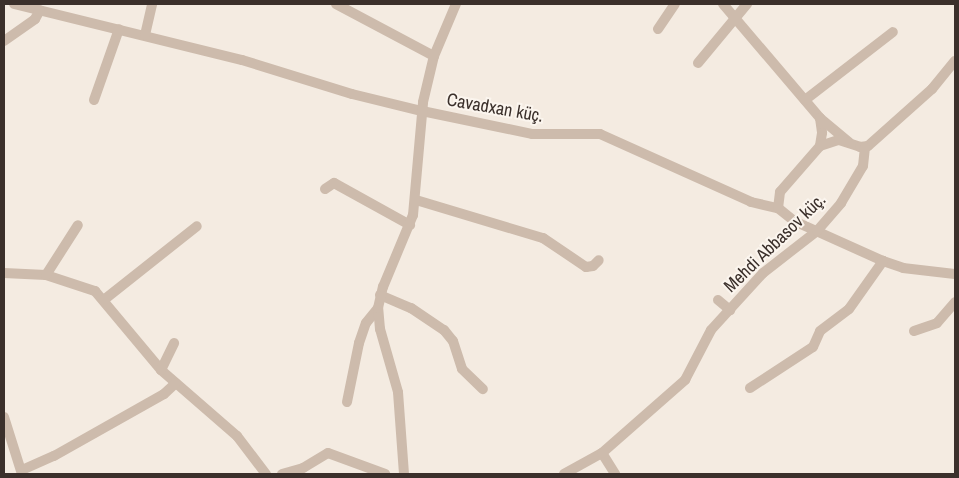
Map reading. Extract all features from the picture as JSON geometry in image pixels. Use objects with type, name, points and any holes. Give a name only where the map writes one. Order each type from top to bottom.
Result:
[{"type":"street","name":"Cavadxan küç.","points":[[14,4],[145,35],[422,111],[532,134],[600,134],[751,202],[778,208],[787,217],[883,261],[913,269],[955,274]]},
{"type":"street","points":[[145,35],[152,4]]},
{"type":"street","points":[[336,4],[434,56]]},
{"type":"street","points":[[404,474],[399,398],[380,329],[378,308],[380,295],[410,225],[416,200],[422,111],[434,56],[456,4]]},
{"type":"street","points":[[658,29],[675,4]]},
{"type":"street","points":[[723,4],[820,118],[851,144]]},
{"type":"street","points":[[698,62],[733,16],[747,4]]},
{"type":"street","points":[[4,41],[35,19],[40,10]]},
{"type":"street","points":[[94,100],[119,29]]},
{"type":"street","points":[[805,100],[893,32]]},
{"type":"street","points":[[778,208],[780,192],[820,146],[833,140],[865,147],[932,89],[955,61]]},
{"type":"street","points":[[820,118],[822,133],[820,146]]},
{"type":"street","name":"Mehdi Abbasov küç.","points":[[564,474],[602,453],[685,380],[697,361],[706,338],[730,310],[763,273],[817,231],[841,203],[863,166],[865,147]]},
{"type":"street","points":[[325,189],[334,183],[410,225]]},
{"type":"street","points":[[416,200],[543,238],[586,267],[593,266],[599,260]]},
{"type":"street","points":[[46,275],[78,225]]},
{"type":"street","points":[[104,299],[197,226]]},
{"type":"street","points":[[750,388],[813,346],[820,331],[849,309],[883,261]]},
{"type":"street","points":[[4,273],[46,275],[82,285],[104,299],[161,370],[237,436],[266,474]]},
{"type":"street","points":[[380,295],[411,308],[444,330],[453,341],[462,369],[483,389]]},
{"type":"street","points":[[718,300],[730,310]]},
{"type":"street","points":[[914,331],[937,323],[955,302]]},
{"type":"street","points":[[347,402],[358,343],[366,323],[378,308]]},
{"type":"street","points":[[161,370],[174,342]]},
{"type":"street","points":[[4,417],[6,428],[22,472],[164,394],[176,383]]},
{"type":"street","points":[[282,474],[302,468],[328,453],[385,474]]},
{"type":"street","points":[[602,453],[615,474]]}]
